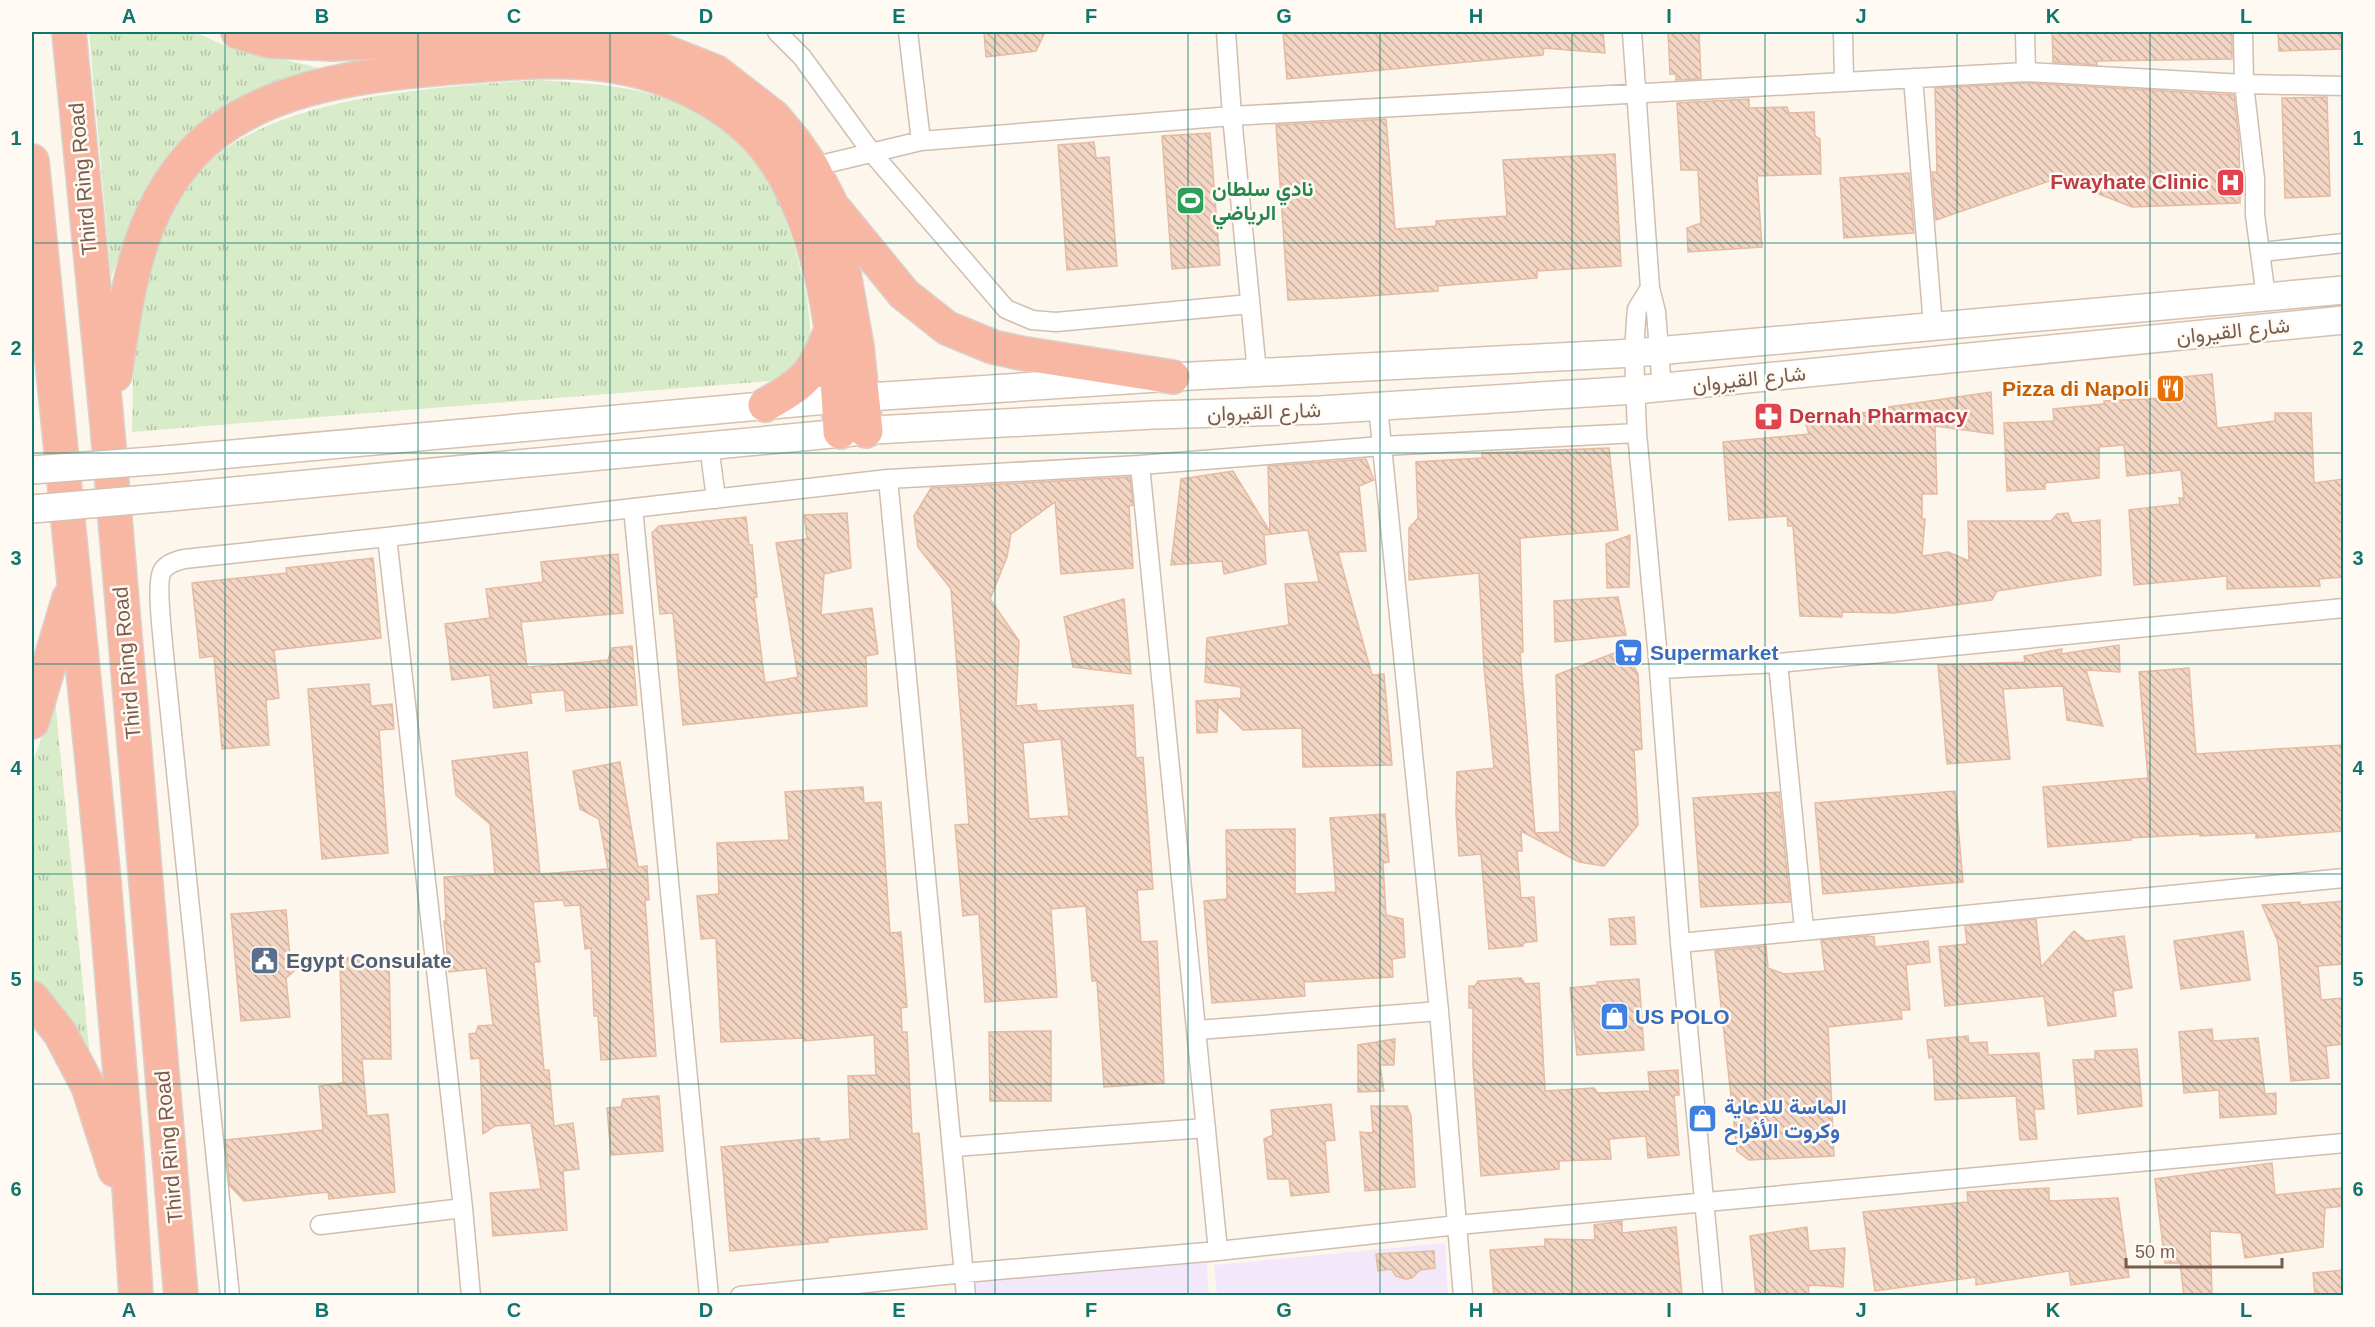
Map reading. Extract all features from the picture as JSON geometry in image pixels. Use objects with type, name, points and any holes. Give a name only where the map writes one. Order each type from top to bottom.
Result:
[{"type":"highway","name":"Third Ring Road","points":[[69,32],[107,424],[181,1296]]},
{"type":"highway","points":[[238,32],[269,41],[333,44],[424,36],[549,33],[598,36],[653,47],[716,72],[774,117],[812,167],[832,206],[904,294],[947,328],[993,347],[1020,353],[1173,377]]},
{"type":"highway","points":[[107,424],[126,304],[139,246],[161,193],[193,153],[229,123],[280,98],[336,82],[392,72],[499,63],[559,62],[608,65],[657,76],[704,96],[742,123],[774,158],[792,190],[814,251],[850,398]]},
{"type":"highway","name":"Third Ring Road","points":[[32,161],[103,870],[127,1156],[136,1296]]},
{"type":"highway","points":[[832,206],[851,307],[850,398],[853,431]]},
{"type":"highway","points":[[765,405],[795,388],[804,379],[820,356],[832,327]]},
{"type":"highway","points":[[32,722],[74,582]]},
{"type":"highway","points":[[32,998],[60,1032],[88,1086],[130,1217]]},
{"type":"main road","points":[[32,470],[850,398],[1257,372],[1647,352],[2343,290]]},
{"type":"main road","name":"شارع القيروان","points":[[32,509],[853,431],[1378,407],[1662,388],[2343,320]]},
{"type":"street","points":[[777,32],[802,57],[872,153],[1006,309],[1032,320],[1056,322],[1250,304]]},
{"type":"street","points":[[908,32],[921,141]]},
{"type":"street","points":[[1226,32],[1257,372]]},
{"type":"street","points":[[1632,32],[1650,288],[1656,312],[1635,390],[1636,434],[1659,669],[1680,943],[1713,1296]]},
{"type":"street","points":[[1843,32],[1844,82]]},
{"type":"street","points":[[2025,32],[2026,72]]},
{"type":"street","points":[[2243,32],[2244,84],[2255,179],[2255,215],[2262,252],[2266,297]]},
{"type":"street","points":[[812,167],[921,141],[1232,116],[2026,72],[2244,84],[2343,86]]},
{"type":"street","points":[[1913,78],[1933,326]]},
{"type":"street","points":[[2262,252],[2343,243]]},
{"type":"street","points":[[1650,288],[1637,309],[1647,352],[1662,388]]},
{"type":"street","points":[[1378,407],[1439,1011],[1463,1296]]},
{"type":"street","points":[[230,1296],[164,655],[160,574],[172,562],[888,479],[1140,465],[1382,446],[1636,434]]},
{"type":"street","points":[[709,445],[716,498]]},
{"type":"street","points":[[1140,465],[1198,1030],[1218,1251]]},
{"type":"street","points":[[888,479],[954,1147],[966,1296]]},
{"type":"street","points":[[633,508],[709,1296]]},
{"type":"street","points":[[387,537],[471,1296]]},
{"type":"street","points":[[1659,669],[1778,663],[2343,608]]},
{"type":"street","points":[[1778,663],[1804,929]]},
{"type":"street","points":[[1680,943],[1804,929],[2343,878]]},
{"type":"street","points":[[1198,1030],[1439,1011]]},
{"type":"street","points":[[954,1147],[1206,1128]]},
{"type":"street","points":[[740,1296],[964,1273],[1218,1251],[1458,1225],[2343,1143]]},
{"type":"street","points":[[320,1225],[463,1208]]},
{"type":"shaded area","points":[[1445,1243],[1448,1295],[1217,1295],[1214,1265]]},
{"type":"shaded area","points":[[1206,1254],[1209,1295],[967,1295],[965,1274]]},
{"type":"green space","points":[[89,32],[195,32],[226,46],[319,68],[247,101],[183,143],[146,189],[111,277]]},
{"type":"green space","points":[[539,80],[623,88],[664,97],[684,105],[703,114],[719,126],[762,170],[775,192],[791,236],[799,262],[809,313],[808,349],[782,380],[132,432],[133,373],[137,332],[153,265],[173,212],[192,180],[205,166],[236,142],[274,123],[317,109],[410,91]]},
{"type":"green space","points":[[55,699],[91,1068],[32,987],[32,764]]},
{"type":"building","points":[[984,32],[1045,32],[1036,51],[986,57]]},
{"type":"building","points":[[1283,32],[1603,32],[1605,53],[1544,48],[1543,55],[1287,79]]},
{"type":"building","points":[[1668,32],[1699,32],[1701,79],[1676,80],[1676,74],[1670,74]]},
{"type":"building","points":[[2052,32],[2232,32],[2232,59],[2097,61],[2097,65],[2053,62]]},
{"type":"building","points":[[2278,32],[2343,32],[2343,49],[2279,51]]},
{"type":"building","points":[[2026,83],[2234,95],[2239,141],[2240,203],[2132,207],[2058,178],[1936,220],[1932,172],[1937,172],[1935,88]]},
{"type":"building","points":[[2327,97],[2330,196],[2285,198],[2282,98]]},
{"type":"building","points":[[1749,99],[1749,108],[1787,107],[1789,113],[1814,112],[1815,136],[1820,139],[1821,174],[1757,176],[1762,247],[1688,252],[1687,228],[1701,223],[1698,170],[1681,170],[1677,103]]},
{"type":"building","points":[[1386,119],[1395,229],[1436,226],[1436,221],[1507,216],[1503,160],[1615,154],[1621,266],[1537,271],[1537,278],[1438,286],[1438,291],[1288,300],[1276,125]]},
{"type":"building","name":"نادي سلطان الرياضي","points":[[1210,133],[1220,265],[1172,269],[1162,136]]},
{"type":"building","points":[[1094,142],[1096,158],[1109,157],[1117,266],[1067,270],[1058,145]]},
{"type":"building","points":[[1909,173],[1914,233],[1844,238],[1840,178]]},
{"type":"building","points":[[2212,374],[2217,428],[2275,421],[2275,413],[2311,413],[2314,483],[2343,479],[2343,577],[2319,579],[2320,586],[2227,589],[2227,576],[2134,585],[2129,510],[2180,504],[2179,498],[2184,498],[2181,470],[2127,476],[2124,445],[2099,447],[2099,478],[2045,483],[2045,489],[2007,491],[2004,423],[2054,421],[2053,409],[2104,404],[2104,401],[2166,398],[2163,379]]},
{"type":"building","points":[[1991,392],[1993,434],[1935,426],[1937,494],[1922,494],[1922,519],[1925,519],[1922,556],[1948,552],[1969,561],[1968,521],[2051,521],[2057,514],[2068,513],[2072,523],[2100,520],[2101,575],[1997,591],[1992,600],[1894,613],[1842,612],[1842,617],[1800,616],[1793,526],[1788,526],[1787,516],[1729,520],[1723,442],[1809,434],[1804,418],[1882,411],[1882,408]]},
{"type":"building","points":[[1609,448],[1618,530],[1520,538],[1523,652],[1520,652],[1535,833],[1560,832],[1556,675],[1625,649],[1638,674],[1642,749],[1634,750],[1638,825],[1604,866],[1579,862],[1521,831],[1522,851],[1517,851],[1521,898],[1534,897],[1537,941],[1523,943],[1523,946],[1489,949],[1481,854],[1459,856],[1456,812],[1457,772],[1494,768],[1484,667],[1479,573],[1409,580],[1409,528],[1418,518],[1416,462],[1482,458],[1482,453]]},
{"type":"building","points":[[1366,459],[1374,480],[1359,486],[1366,551],[1338,552],[1372,675],[1384,674],[1392,765],[1303,767],[1302,728],[1243,730],[1218,706],[1217,732],[1197,733],[1196,701],[1241,698],[1241,687],[1205,682],[1207,638],[1289,625],[1285,584],[1319,582],[1308,530],[1264,535],[1266,564],[1224,574],[1222,561],[1171,565],[1181,479],[1233,471],[1270,532],[1268,466]]},
{"type":"building","points":[[1130,477],[1133,505],[1129,506],[1133,568],[1061,574],[1055,502],[1011,534],[1007,557],[990,599],[1019,641],[1016,706],[1036,704],[1037,711],[1133,705],[1136,758],[1143,757],[1153,889],[1137,890],[1141,942],[1157,941],[1164,1083],[1104,1087],[1097,981],[1092,981],[1086,906],[1051,909],[1057,997],[985,1002],[979,914],[963,916],[955,825],[969,824],[951,589],[918,547],[914,516],[931,488]],"holes":[[[1061,739],[1069,816],[1029,819],[1023,743]]]},
{"type":"building","points":[[847,513],[851,568],[824,574],[821,615],[872,608],[878,654],[866,656],[867,706],[683,725],[673,613],[660,614],[652,533],[659,526],[746,517],[749,545],[752,545],[757,597],[754,597],[765,683],[798,677],[776,543],[807,539],[804,515]]},
{"type":"building","points":[[1630,535],[1629,587],[1607,588],[1606,544]]},
{"type":"building","points":[[618,554],[623,613],[521,622],[527,667],[608,660],[612,648],[632,646],[637,705],[566,711],[564,690],[530,693],[532,703],[494,708],[490,675],[452,680],[445,624],[490,618],[486,589],[543,582],[541,562]]},
{"type":"building","points":[[373,558],[381,638],[274,650],[279,698],[266,700],[269,745],[222,749],[214,656],[200,658],[192,583],[287,573],[286,568]]},
{"type":"building","points":[[1618,597],[1626,635],[1555,642],[1554,601]]},
{"type":"building","points":[[1124,599],[1131,674],[1073,667],[1064,617]]},
{"type":"building","points":[[2119,645],[2120,672],[2086,670],[2103,726],[2067,720],[2063,686],[2003,689],[2010,759],[1947,764],[1938,665],[2025,662],[2024,656],[2062,649],[2061,654]]},
{"type":"building","points":[[2189,668],[2196,754],[2343,745],[2343,831],[2256,838],[2256,833],[2200,836],[2200,834],[2131,838],[2131,840],[2048,847],[2043,787],[2148,778],[2139,672]]},
{"type":"building","points":[[369,684],[371,706],[392,704],[394,729],[379,730],[388,853],[322,859],[308,689]]},
{"type":"building","points":[[527,752],[540,874],[608,869],[599,819],[580,809],[573,771],[620,762],[638,867],[647,866],[649,900],[645,900],[656,1056],[601,1060],[598,1016],[594,1016],[591,948],[585,949],[580,905],[565,906],[563,900],[533,902],[540,962],[534,962],[544,1070],[549,1070],[554,1126],[573,1123],[579,1169],[563,1171],[567,1230],[493,1236],[490,1193],[541,1189],[531,1123],[495,1126],[483,1134],[480,1058],[471,1059],[469,1034],[476,1033],[478,1026],[493,1025],[486,968],[449,972],[444,921],[446,921],[444,877],[495,874],[490,824],[456,795],[452,761]]},
{"type":"building","points":[[863,787],[864,803],[881,802],[890,933],[901,932],[907,1007],[901,1008],[902,1032],[907,1032],[912,1134],[919,1133],[927,1229],[828,1238],[828,1242],[730,1251],[721,1147],[819,1138],[820,1142],[850,1139],[848,1076],[876,1075],[874,1035],[804,1041],[804,1038],[721,1042],[716,938],[701,939],[697,896],[719,894],[717,843],[789,840],[785,792]]},
{"type":"building","points":[[1955,791],[1963,882],[1823,894],[1815,803]]},
{"type":"building","points":[[1779,792],[1790,902],[1701,907],[1693,798]]},
{"type":"building","points":[[1385,814],[1389,862],[1383,863],[1386,915],[1403,919],[1405,957],[1392,959],[1393,977],[1304,982],[1305,996],[1212,1003],[1204,901],[1227,899],[1226,830],[1295,829],[1295,894],[1336,892],[1330,818]]},
{"type":"building","points":[[2343,901],[2343,964],[2318,966],[2321,1000],[2343,998],[2343,1044],[2326,1046],[2329,1078],[2291,1081],[2278,942],[2262,905],[2300,902],[2300,905]]},
{"type":"building","points":[[286,910],[290,958],[299,967],[286,978],[290,1017],[241,1021],[231,914]]},
{"type":"building","points":[[1634,917],[1636,944],[1611,945],[1609,919]]},
{"type":"building","points":[[2036,919],[2041,967],[2074,931],[2086,941],[2124,936],[2132,988],[2113,991],[2116,1016],[2048,1026],[2044,996],[1945,1006],[1939,947],[1967,944],[1965,926]]},
{"type":"building","points":[[2243,931],[2250,980],[2181,989],[2174,941]]},
{"type":"building","points":[[1874,937],[1875,947],[1928,941],[1930,962],[1906,965],[1910,1010],[1901,1010],[1902,1019],[1828,1027],[1834,1156],[1749,1160],[1737,1151],[1715,951],[1766,946],[1768,968],[1784,974],[1825,971],[1821,940]]},
{"type":"building","points":[[389,957],[391,1059],[362,1059],[367,1116],[388,1114],[395,1192],[329,1199],[328,1192],[244,1201],[230,1186],[225,1140],[323,1130],[319,1086],[343,1083],[340,958]]},
{"type":"building","points":[[1521,978],[1525,984],[1539,983],[1545,1091],[1594,1088],[1598,1093],[1650,1091],[1648,1072],[1678,1070],[1679,1095],[1674,1095],[1679,1155],[1648,1158],[1646,1136],[1609,1139],[1611,1159],[1559,1161],[1559,1169],[1481,1176],[1473,1066],[1473,1008],[1469,1008],[1469,986],[1475,986],[1478,981]]},
{"type":"building","points":[[1639,979],[1644,1050],[1577,1055],[1570,988],[1597,985],[1597,982]]},
{"type":"building","points":[[2212,1029],[2213,1041],[2258,1038],[2265,1094],[2276,1093],[2276,1114],[2220,1118],[2219,1090],[2184,1093],[2179,1032]]},
{"type":"building","points":[[1051,1031],[1051,1101],[990,1101],[989,1032]]},
{"type":"building","points":[[1968,1036],[1969,1043],[1987,1042],[1988,1055],[2039,1053],[2044,1109],[2034,1109],[2037,1139],[2020,1140],[2016,1096],[1935,1100],[1933,1057],[1929,1058],[1927,1040]]},
{"type":"building","points":[[1395,1039],[1394,1065],[1380,1065],[1384,1091],[1358,1092],[1358,1045]]},
{"type":"building","points":[[2137,1049],[2142,1106],[2078,1114],[2073,1060],[2095,1059],[2095,1051]]},
{"type":"building","points":[[659,1096],[663,1151],[611,1155],[607,1108],[621,1107],[623,1099]]},
{"type":"building","points":[[1331,1104],[1335,1140],[1325,1141],[1329,1192],[1291,1196],[1289,1179],[1268,1179],[1264,1139],[1273,1135],[1271,1110]]},
{"type":"building","points":[[1371,1106],[1407,1106],[1411,1116],[1415,1187],[1365,1191],[1360,1132],[1373,1133]]},
{"type":"building","points":[[2272,1163],[2275,1195],[2343,1188],[2343,1206],[2325,1208],[2323,1247],[2245,1258],[2241,1233],[2210,1231],[2212,1296],[2184,1296],[2180,1263],[2165,1263],[2155,1179]]},
{"type":"building","points":[[2049,1188],[2049,1201],[2118,1198],[2129,1277],[2071,1285],[2069,1271],[1976,1285],[1976,1277],[1875,1291],[1863,1212],[1968,1202],[1967,1192]]},
{"type":"building","points":[[1622,1221],[1622,1233],[1676,1227],[1682,1296],[1494,1296],[1490,1250],[1545,1246],[1545,1239],[1595,1240],[1594,1225]]},
{"type":"building","points":[[1807,1227],[1809,1251],[1845,1248],[1843,1287],[1809,1285],[1808,1296],[1756,1296],[1750,1236]]},
{"type":"building","points":[[1434,1251],[1435,1268],[1420,1270],[1412,1278],[1405,1279],[1396,1276],[1391,1269],[1378,1271],[1376,1254]]},
{"type":"building","points":[[2343,1270],[2343,1296],[2315,1296],[2313,1273]]},
{"type":"place","name":"Fwayhate Clinic","points":[[2230,182]]},
{"type":"place","name":"نادي سلطان الرياضي","points":[[1191,201]]},
{"type":"place","name":"Pizza di Napoli","points":[[2170,389]]},
{"type":"place","name":"Dernah Pharmacy","points":[[1768,416]]},
{"type":"place","name":"Supermarket","points":[[1629,653]]},
{"type":"place","name":"Egypt Consulate","points":[[265,961]]},
{"type":"place","name":"US POLO","points":[[1614,1017]]},
{"type":"place","name":"الماسة للدعاية وكروت الأفراح","points":[[1703,1119]]}]
